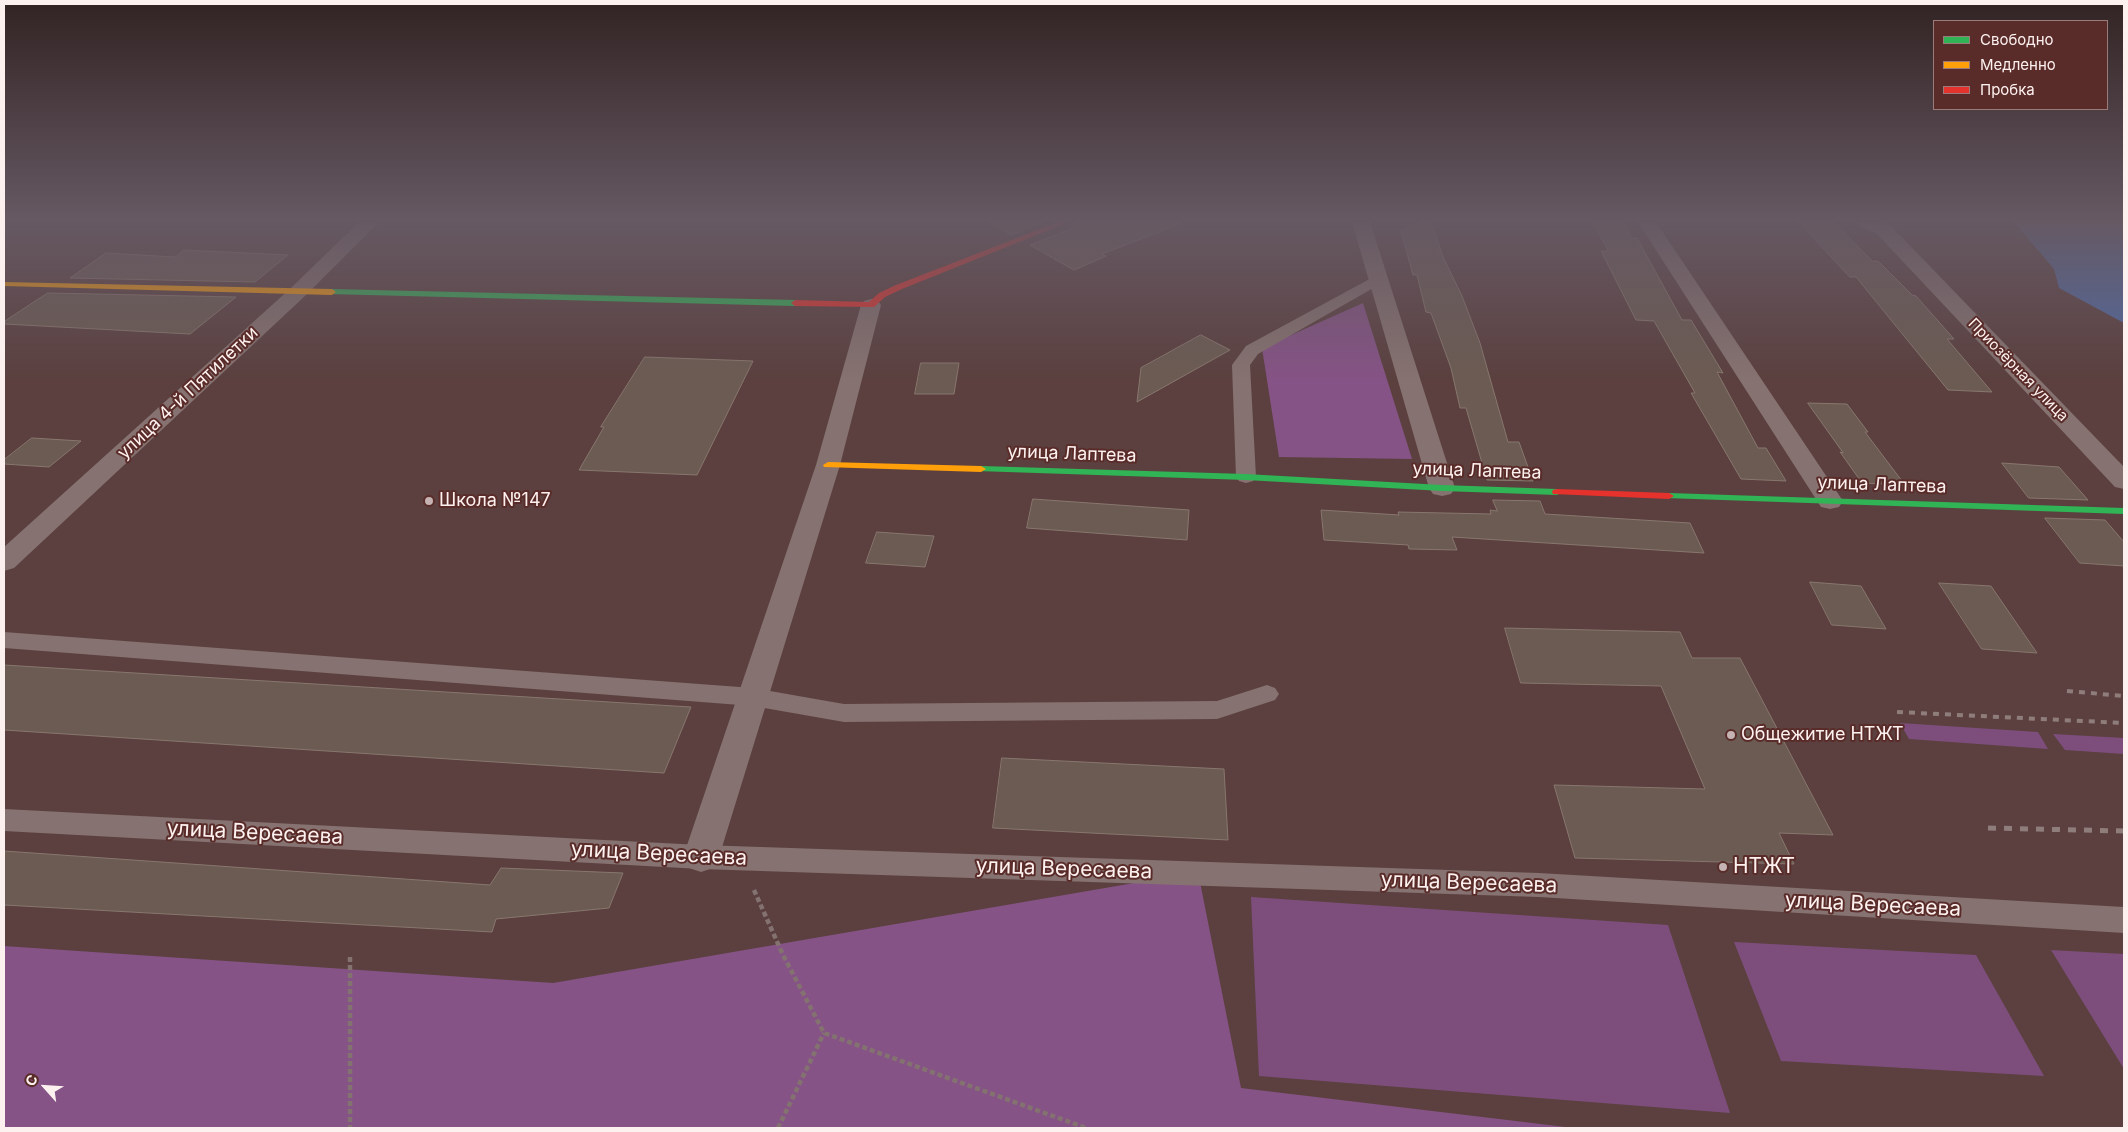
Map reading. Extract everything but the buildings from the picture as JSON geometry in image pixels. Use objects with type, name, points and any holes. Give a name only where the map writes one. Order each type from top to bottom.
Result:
[{"type":"street","name":"улица 4-й Пятилетки","points":[[4,562],[316,275]]},
{"type":"street","points":[[701,857],[828,465],[872,305],[882,295],[930,275]]},
{"type":"street","points":[[1376,275],[1442,488]]},
{"type":"street","points":[[1682,275],[1830,501]]},
{"type":"street","name":"Приозёрная улица","points":[[1927,275],[2124,481]]},
{"type":"street","points":[[4,284],[872,305]]},
{"type":"street","name":"улица Лаптева","points":[[828,465],[1246,477],[1442,488],[2124,510]]},
{"type":"lane","points":[[1246,477],[1241,365],[1252,350],[1378,280]]},
{"type":"lane","points":[[4,640],[753,697],[844,713],[1217,710],[1267,694]]},
{"type":"lane","name":"улица Вересаева","points":[[4,820],[701,857],[1539,885],[2124,920]]},
{"type":"path","points":[[752,885],[783,955],[824,1033],[1086,1128]]},
{"type":"path","points":[[350,957],[350,1128]]},
{"type":"path","points":[[778,1128],[824,1033]]},
{"type":"shaded area","points":[[1363,303],[1412,459],[1279,457],[1262,348]]},
{"type":"shaded area","points":[[1900,723],[2038,732],[2048,749],[1909,739]]},
{"type":"shaded area","points":[[2053,734],[2124,738],[2124,754],[2065,750]]},
{"type":"shaded area","points":[[1198,872],[1241,1088],[1574,1128],[4,1128],[4,946],[553,983]]},
{"type":"shaded area","points":[[1251,897],[1668,925],[1730,1113],[1259,1076]]},
{"type":"shaded area","points":[[1734,942],[1976,955],[2044,1076],[1781,1061]]},
{"type":"shaded area","points":[[2051,950],[2124,954],[2124,1069]]},
{"type":"water","points":[[2056,275],[2124,275],[2124,323],[2059,288]]},
{"type":"railway","points":[[2067,691],[2124,696]]},
{"type":"railway","points":[[1897,712],[2124,723]]},
{"type":"railway","points":[[1988,828],[2124,831]]},
{"type":"traffic: fast","points":[[332,292],[795,303]]},
{"type":"traffic: fast","points":[[981,469],[1246,477],[1442,488],[1557,492]]},
{"type":"traffic: fast","points":[[1669,496],[2124,511]]},
{"type":"traffic: slow","points":[[4,284],[332,292]]},
{"type":"traffic: slow","points":[[828,465],[981,469]]},
{"type":"traffic: jam","points":[[795,303],[871,305],[882,295],[930,275]]},
{"type":"traffic: jam","points":[[1557,492],[1669,496]]},
{"type":"place","name":"Школа №147","points":[[429,501]]},
{"type":"place","name":"Общежитие НТЖТ","points":[[1731,735]]},
{"type":"place","name":"НТЖТ","points":[[1723,867]]}]
